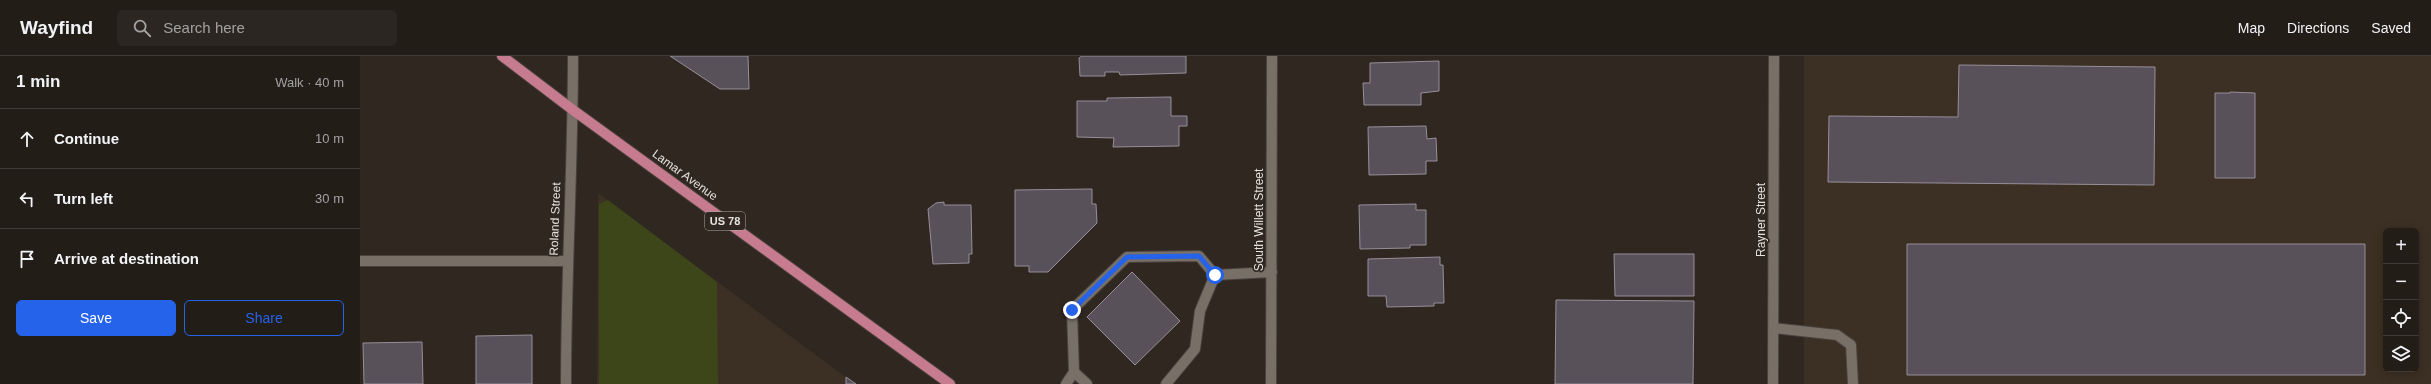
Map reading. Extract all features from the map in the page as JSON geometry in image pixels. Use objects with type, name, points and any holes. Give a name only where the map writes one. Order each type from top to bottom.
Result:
[{"type":"main road","name":"Lamar Avenue","points":[[502,56],[573,110],[950,384]]},
{"type":"street","name":"Roland Street","points":[[566,384],[567,261],[573,110],[573,56]]},
{"type":"street","name":"South Willett Street","points":[[1271,384],[1272,56]]},
{"type":"street","name":"Rayner Street","points":[[1773,384],[1774,56]]},
{"type":"street","points":[[1066,384],[1074,372],[1072,310],[1127,257],[1199,256],[1215,275]]},
{"type":"street","points":[[360,262],[567,261]]},
{"type":"street","points":[[1215,275],[1272,272]]},
{"type":"street","points":[[1166,384],[1196,350],[1200,311],[1215,275]]},
{"type":"street","points":[[1773,328],[1837,335],[1851,345],[1853,384]]},
{"type":"street","points":[[1074,372],[1088,384]]},
{"type":"shaded area","points":[[1804,56],[2431,56],[2431,384],[1804,384]]},
{"type":"shaded area","points":[[598,193],[855,384],[597,384]]},
{"type":"green space","points":[[608,200],[717,282],[718,384],[599,384],[599,204]]},
{"type":"building","points":[[670,56],[748,56],[749,89],[720,89]]},
{"type":"building","points":[[1082,56],[1186,56],[1186,73],[1120,75],[1119,72],[1105,72],[1105,76],[1080,76],[1079,58]]},
{"type":"building","points":[[1439,61],[1439,91],[1421,93],[1421,105],[1364,105],[1363,83],[1370,83],[1370,63]]},
{"type":"building","points":[[1959,65],[2155,67],[2154,185],[1828,182],[1829,116],[1958,117]]},
{"type":"building","points":[[2215,93],[2255,93],[2255,178],[2215,178]]},
{"type":"building","points":[[1171,97],[1171,116],[1187,116],[1187,126],[1179,126],[1179,146],[1113,147],[1114,138],[1077,137],[1077,101],[1107,101],[1107,98]]},
{"type":"building","points":[[1426,126],[1427,139],[1436,138],[1437,161],[1426,161],[1426,174],[1369,175],[1368,127]]},
{"type":"building","points":[[1092,189],[1092,204],[1096,204],[1097,223],[1048,272],[1029,272],[1029,266],[1015,266],[1015,190]]},
{"type":"building","points":[[944,202],[944,205],[971,205],[972,254],[969,254],[969,263],[933,264],[928,209],[936,203]]},
{"type":"building","points":[[1416,204],[1416,210],[1426,210],[1426,245],[1410,245],[1410,248],[1360,249],[1359,205]]},
{"type":"building","points":[[1907,244],[2365,244],[2365,375],[1907,375]]},
{"type":"building","points":[[1614,254],[1694,254],[1694,296],[1615,296]]},
{"type":"building","points":[[1440,257],[1440,265],[1443,265],[1444,303],[1434,303],[1434,306],[1387,307],[1386,296],[1368,296],[1368,259]]},
{"type":"building","points":[[1132,272],[1180,321],[1135,365],[1087,317]]},
{"type":"building","points":[[1556,300],[1694,301],[1693,384],[1555,384]]},
{"type":"building","points":[[532,335],[532,384],[476,384],[476,336]]},
{"type":"building","points":[[422,342],[423,384],[364,384],[363,343]]},
{"type":"building","points":[[846,377],[856,384],[846,384]]},
{"type":"route","points":[[1072,310],[1127,257],[1199,256],[1215,275]]}]
